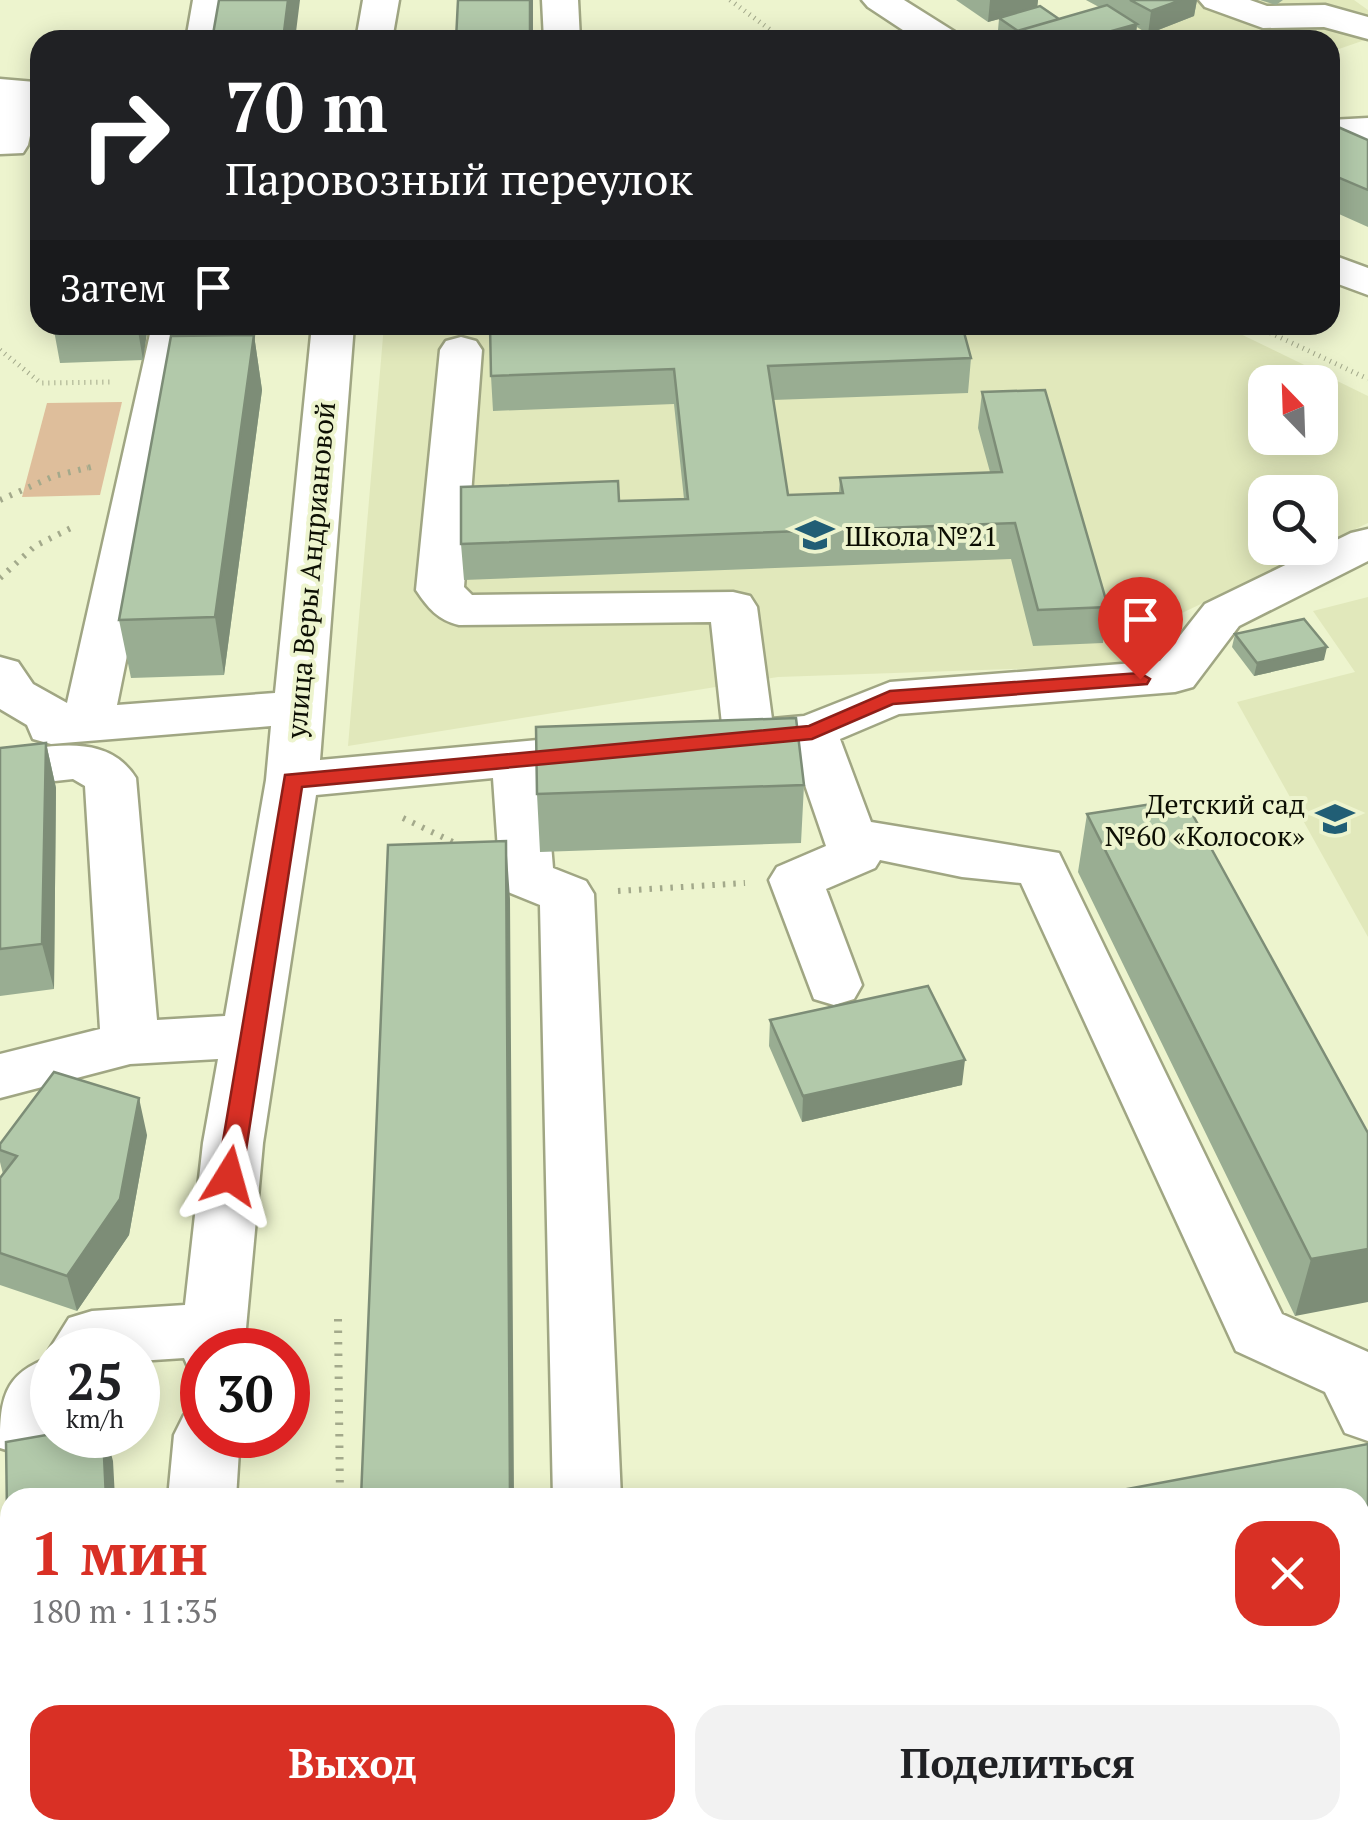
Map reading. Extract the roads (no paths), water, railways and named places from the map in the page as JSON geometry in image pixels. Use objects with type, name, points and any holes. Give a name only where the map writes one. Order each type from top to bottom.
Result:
[{"type":"street","points":[[206,30],[212,0]]},
{"type":"street","points":[[376,30],[381,0]]},
{"type":"street","points":[[560,0],[562,30]]},
{"type":"street","points":[[880,0],[926,30]]},
{"type":"street","points":[[1217,0],[1263,16],[1326,16],[1368,28]]},
{"type":"street","points":[[1340,56],[1353,59],[1368,54]]},
{"type":"street","points":[[0,90],[22,90],[16,145]]},
{"type":"street","points":[[1340,130],[1368,129]]},
{"type":"street","points":[[1340,270],[1368,283]]},
{"type":"street","points":[[88,724],[172,335]]},
{"type":"street","name":"улица Веры Андриановой","points":[[214,1328],[233,1143],[292,780],[332,335]]},
{"type":"street","points":[[461,350],[440,590],[459,610],[733,607],[749,738]]},
{"type":"street","points":[[292,780],[812,732],[890,698],[1176,676],[1222,615],[1368,543]]},
{"type":"street","points":[[0,673],[8,691],[44,715],[88,724]]},
{"type":"street","points":[[0,730],[298,708]]},
{"type":"street","points":[[812,732],[856,855],[796,880],[834,984]]},
{"type":"street","points":[[518,759],[547,887],[586,1488]]},
{"type":"street","points":[[0,770],[82,760],[110,778],[130,1043]]},
{"type":"street","points":[[850,836],[962,858],[1040,866],[1259,1332],[1349,1372],[1368,1413]]},
{"type":"street","points":[[0,1076],[130,1043],[250,1036]]},
{"type":"street","points":[[203,1488],[205,1458]]},
{"type":"place","name":"Школа №21","points":[[815,535]]},
{"type":"place","name":"Детский сад №60 «Колосок»","points":[[1335,819]]}]
